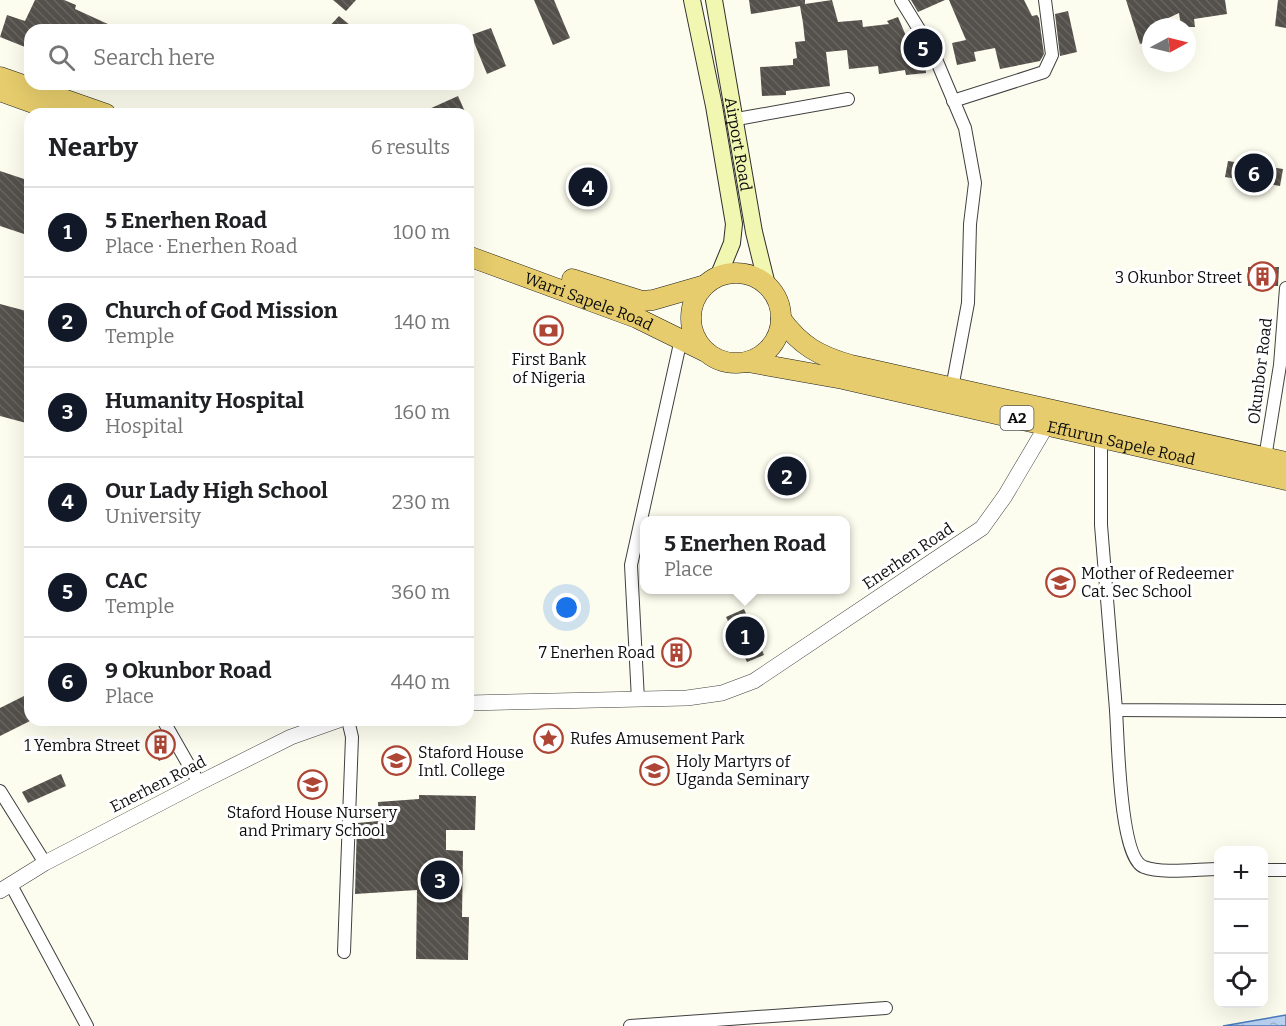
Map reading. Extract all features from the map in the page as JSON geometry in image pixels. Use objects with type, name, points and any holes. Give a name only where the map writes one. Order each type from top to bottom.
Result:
[{"type":"highway","points":[[0,77],[24,85]]},
{"type":"highway","points":[[37,90],[89,108]]},
{"type":"highway","points":[[0,91],[47,108]]},
{"type":"highway","points":[[474,244],[628,298],[653,300],[743,273],[767,285]]},
{"type":"highway","name":"Warri Sapele Road","points":[[474,258],[638,318],[706,352]]},
{"type":"highway","points":[[706,352],[697,341],[692,327],[694,304],[711,281]]},
{"type":"highway","name":"A2","points":[[767,285],[775,295],[781,319]]},
{"type":"highway","points":[[748,362],[761,356],[772,346],[779,333],[781,319]]},
{"type":"highway","name":"Effurun Sapele Road","points":[[781,319],[796,339],[830,359],[1286,462]]},
{"type":"highway","name":"A2","points":[[706,352],[726,362],[748,362]]},
{"type":"highway","name":"Effurun Sapele Road","points":[[748,362],[843,379],[1286,480]]},
{"type":"main road","name":"Airport Road","points":[[692,0],[734,224],[732,243],[711,281]]},
{"type":"main road","name":"Airport Road","points":[[714,0],[737,119],[754,232],[767,285]]},
{"type":"main road","points":[[702,47],[722,43]]},
{"type":"street","points":[[901,0],[933,52],[965,128],[975,183],[970,224],[968,303],[952,388]]},
{"type":"street","points":[[953,101],[1044,72],[1052,55],[1045,0]]},
{"type":"street","points":[[737,119],[848,99]]},
{"type":"street","name":"Okunbor Road","points":[[1265,458],[1280,366],[1286,288]]},
{"type":"street","points":[[642,516],[681,339]]},
{"type":"street","name":"Enerhen Road","points":[[474,704],[638,700],[722,693],[754,681],[982,528],[1005,496],[1047,425]]},
{"type":"street","points":[[1101,438],[1101,525],[1125,829],[1135,861],[1143,867],[1214,869]]},
{"type":"street","points":[[638,700],[631,565],[640,524]]},
{"type":"street","points":[[1116,710],[1286,711]]},
{"type":"street","points":[[166,726],[199,783]]},
{"type":"street","name":"Enerhen Road","points":[[5,888],[45,863],[199,783],[291,737],[322,726]]},
{"type":"street","points":[[344,952],[352,737],[349,726]]},
{"type":"street","points":[[0,791],[45,863]]},
{"type":"street","points":[[1268,870],[1286,870]]},
{"type":"street","points":[[5,888],[87,1026]]},
{"type":"street","points":[[630,1026],[886,1008]]},
{"type":"water","points":[[1286,1015],[1286,1026],[1223,1026]]},
{"type":"building","points":[[35,0],[64,0],[76,5],[75,9],[108,24],[24,24],[24,47],[0,37],[7,15],[25,21]]},
{"type":"building","points":[[333,0],[356,0],[346,11]]},
{"type":"building","points":[[534,0],[554,0],[570,38],[553,45]]},
{"type":"building","points":[[749,0],[805,0],[805,4],[832,0],[838,22],[862,20],[863,27],[889,24],[887,21],[898,17],[909,43],[917,42],[925,55],[926,73],[906,75],[905,70],[879,74],[878,66],[849,69],[847,50],[826,52],[830,86],[786,91],[786,95],[762,96],[760,67],[793,65],[793,59],[797,58],[795,42],[805,41],[803,23],[800,6],[751,14]]},
{"type":"building","points":[[911,0],[945,0],[918,12]]},
{"type":"building","points":[[949,0],[1024,0],[1032,16],[1037,15],[1039,18],[1044,54],[1040,61],[1000,69],[995,48],[974,52],[976,61],[957,65],[952,43],[966,40]]},
{"type":"building","points":[[1126,0],[1225,0],[1227,14],[1196,19],[1180,18],[1179,13],[1168,18],[1142,18],[1142,43],[1140,44]]},
{"type":"building","points":[[1278,0],[1286,0],[1286,28],[1275,26]]},
{"type":"building","points":[[1068,11],[1077,52],[1060,56],[1055,14]]},
{"type":"building","points":[[339,16],[349,24],[332,24]]},
{"type":"building","points":[[491,28],[506,66],[487,74],[474,42],[474,34]]},
{"type":"building","points":[[458,96],[463,108],[431,108]]},
{"type":"building","points":[[1228,161],[1283,169],[1280,186],[1225,177]]},
{"type":"building","points":[[0,171],[24,179],[24,234],[0,226]]},
{"type":"building","name":"3 Okunbor Street","points":[[1248,267],[1279,267],[1278,286],[1248,286]]},
{"type":"building","points":[[0,304],[24,310],[24,422],[0,416]]},
{"type":"building","points":[[744,609],[764,655],[747,662],[726,617]]},
{"type":"building","name":"7 Enerhen Road","points":[[680,645],[682,658],[673,659],[670,646]]},
{"type":"building","points":[[24,696],[24,724],[0,736],[0,708]]},
{"type":"building","name":"1 Yembra Street","points":[[160,731],[173,754],[159,761],[147,737]]},
{"type":"building","points":[[61,774],[66,786],[28,803],[22,792]]},
{"type":"building","points":[[419,795],[476,796],[475,830],[446,830],[446,850],[463,851],[462,917],[469,917],[468,960],[416,959],[417,890],[355,894],[357,823],[379,821],[378,802],[419,799]]},
{"type":"place","name":"CAC","points":[[923,48]]},
{"type":"place","name":"9 Okunbor Road","points":[[1254,173]]},
{"type":"place","name":"Our Lady High School","points":[[588,187]]},
{"type":"place","name":"3 Okunbor Street","points":[[1263,277]]},
{"type":"place","name":"First Bank of Nigeria","points":[[549,331]]},
{"type":"place","name":"Church of God Mission","points":[[787,476]]},
{"type":"place","name":"Mother of Redeemer Cat. Sec School","points":[[1060,582]]},
{"type":"place","name":"5 Enerhen Road","points":[[745,636]]},
{"type":"place","name":"7 Enerhen Road","points":[[676,652]]},
{"type":"place","name":"Rufes Amusement Park","points":[[549,738]]},
{"type":"place","name":"1 Yembra Street","points":[[161,745]]},
{"type":"place","name":"Staford House Intl. College","points":[[397,761]]},
{"type":"place","name":"Holy Martyrs of Uganda Seminary","points":[[655,770]]},
{"type":"place","name":"Staford House Nursery and Primary School","points":[[312,784]]},
{"type":"place","name":"Humanity Hospital","points":[[440,880]]}]
